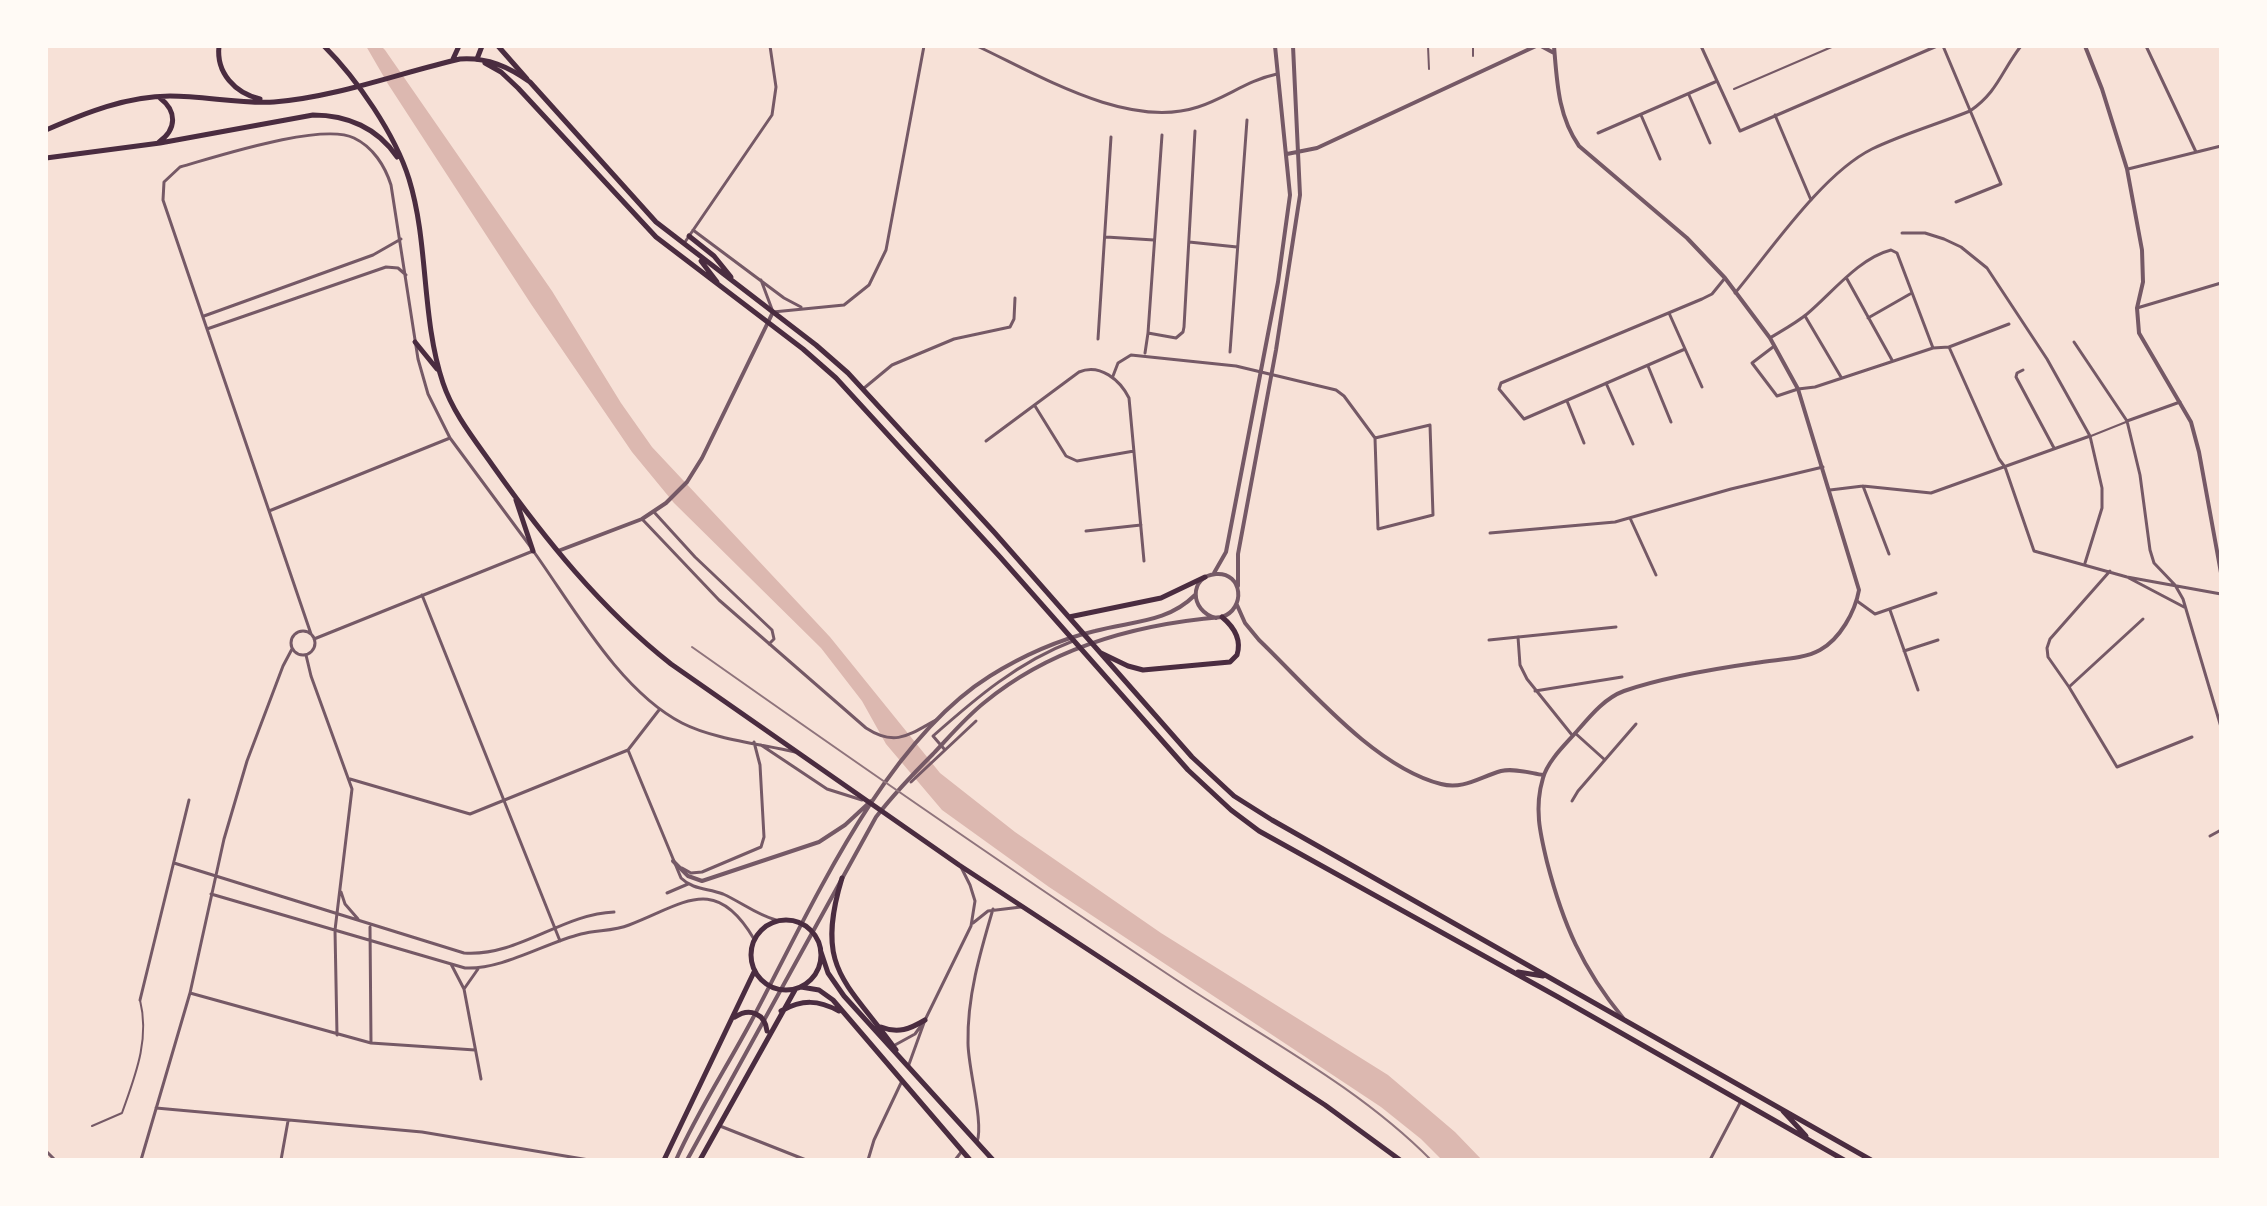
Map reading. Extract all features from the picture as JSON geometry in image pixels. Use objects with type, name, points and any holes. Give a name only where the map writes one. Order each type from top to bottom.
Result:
[{"type":"main road","points":[[219,46],[218,60],[230,82],[251,97],[273,102]]},
{"type":"main road","points":[[324,46],[362,93],[398,153],[409,179],[440,372],[456,411],[514,496],[603,604],[640,639],[798,753],[959,865],[1325,1105],[1400,1160]]},
{"type":"main road","points":[[451,61],[459,46]]},
{"type":"main road","points":[[477,59],[482,46]]},
{"type":"main road","points":[[500,47],[645,211],[833,360],[863,389],[1192,757],[1234,796],[1871,1160]]},
{"type":"main road","points":[[477,59],[501,72],[518,88],[656,237],[803,349],[848,390],[1188,770],[1250,825],[1844,1160]]},
{"type":"main road","points":[[46,130],[111,105],[158,96],[273,102],[337,90],[451,61],[477,59],[508,68],[530,82]]},
{"type":"main road","points":[[150,144],[165,138],[173,123],[170,107],[158,96]]},
{"type":"main road","points":[[46,158],[150,144],[301,116],[324,115],[351,120],[374,132],[394,152],[409,179]]},
{"type":"main road","points":[[689,236],[714,256],[736,284]]},
{"type":"main road","points":[[696,254],[722,289]]},
{"type":"main road","points":[[415,342],[440,372]]},
{"type":"main road","points":[[514,496],[533,551]]},
{"type":"main road","points":[[1069,618],[1161,598],[1209,576]]},
{"type":"main road","points":[[1098,651],[1143,670],[1225,663],[1233,660],[1239,647],[1235,630],[1219,618]]},
{"type":"main road","points":[[842,878],[831,917],[832,952],[838,970],[891,1047]]},
{"type":"main road","points":[[970,1160],[827,995],[819,990],[798,988],[786,991],[767,985],[754,971],[751,961],[754,939],[765,926],[776,920],[795,920],[805,925],[819,942],[828,973],[839,990],[993,1160]]},
{"type":"main road","points":[[700,1160],[781,1012],[798,988],[817,973],[821,952]]},
{"type":"main road","points":[[1511,970],[1548,977]]},
{"type":"main road","points":[[664,1160],[754,971]]},
{"type":"main road","points":[[781,1012],[799,1003],[813,1001],[844,1013]]},
{"type":"main road","points":[[731,1020],[744,1012],[756,1013],[766,1022],[767,1036]]},
{"type":"main road","points":[[880,1027],[890,1031],[905,1030],[925,1020]]},
{"type":"main road","points":[[1779,1107],[1809,1140]]},
{"type":"street","points":[[683,244],[772,115],[776,96],[770,46]]},
{"type":"street","points":[[773,312],[844,305],[869,285],[880,267],[890,234],[924,46]]},
{"type":"street","points":[[977,46],[1077,93],[1151,111],[1176,112],[1197,107],[1259,77],[1277,74]]},
{"type":"street","points":[[1219,618],[1203,613],[1195,595],[1197,588],[1222,564],[1226,552],[1261,371],[1290,195],[1275,46]]},
{"type":"street","points":[[1293,46],[1299,152],[1298,210],[1272,374],[1238,554],[1237,605],[1245,623],[1259,640],[1360,738],[1396,764],[1441,784],[1457,786],[1502,771],[1543,775]]},
{"type":"street","points":[[1428,46],[1429,69]]},
{"type":"street","points":[[1473,46],[1473,56]]},
{"type":"street","points":[[1287,154],[1323,146],[1539,46],[1554,53]]},
{"type":"street","points":[[1554,46],[1561,114],[1579,146],[1687,238],[1725,278],[1770,338],[1798,389],[1857,581],[1857,601],[1834,639],[1821,649],[1807,655],[1751,663],[1620,692],[1608,699],[1574,734],[1543,775],[1537,815],[1560,911],[1583,962],[1624,1020]]},
{"type":"street","points":[[1701,46],[1740,131],[1937,46]]},
{"type":"street","points":[[1734,89],[1834,46]]},
{"type":"street","points":[[1943,46],[2001,184],[1956,202]]},
{"type":"street","points":[[1735,293],[1842,170],[1872,149],[1970,111],[1983,102],[1998,86],[2021,46]]},
{"type":"street","points":[[2085,46],[2107,102],[2127,169],[2142,250],[2143,282],[2137,308],[2139,333],[2191,422],[2221,573]]},
{"type":"street","points":[[2146,46],[2196,152]]},
{"type":"street","points":[[1598,133],[1717,81]]},
{"type":"street","points":[[1689,93],[1710,143]]},
{"type":"street","points":[[1640,114],[1660,159]]},
{"type":"street","points":[[1775,115],[1812,201]]},
{"type":"street","points":[[1230,352],[1247,120]]},
{"type":"street","points":[[1148,333],[1176,338],[1183,332],[1195,131]]},
{"type":"street","points":[[306,655],[314,647],[312,637],[163,200],[162,187],[168,176],[180,167],[317,134],[344,134],[355,138],[374,154],[387,173],[401,239],[415,342],[428,394],[450,438],[611,658],[659,710],[685,724],[798,753]]},
{"type":"street","points":[[1145,354],[1162,135]]},
{"type":"street","points":[[1098,339],[1111,137]]},
{"type":"street","points":[[2127,169],[2221,146]]},
{"type":"street","points":[[693,230],[789,302],[804,308]]},
{"type":"street","points":[[1902,233],[1925,233],[1944,239],[1961,247],[1987,268],[2047,359],[2090,436],[2102,488],[2102,508],[2084,564]]},
{"type":"street","points":[[1106,237],[1155,240]]},
{"type":"street","points":[[202,316],[373,255],[401,239]]},
{"type":"street","points":[[1189,242],[1239,247]]},
{"type":"street","points":[[1770,338],[1805,316],[1847,279],[1891,250],[1897,253],[1933,348]]},
{"type":"street","points":[[207,329],[386,267],[398,268],[406,275]]},
{"type":"street","points":[[1685,349],[1524,419],[1499,386],[1707,297],[1725,278]]},
{"type":"street","points":[[1847,279],[1892,360]]},
{"type":"street","points":[[558,551],[654,512],[695,471],[773,312],[761,280]]},
{"type":"street","points":[[2137,308],[2221,283]]},
{"type":"street","points":[[1868,318],[1912,293]]},
{"type":"street","points":[[863,389],[892,365],[954,339],[1010,327],[1014,319],[1015,298]]},
{"type":"street","points":[[1669,313],[1702,387]]},
{"type":"street","points":[[1805,316],[1841,377]]},
{"type":"street","points":[[1774,346],[1752,363],[1777,396],[1815,387],[1933,348],[1949,347],[2009,324]]},
{"type":"street","points":[[2074,342],[2127,421],[2140,475],[2150,550],[2154,563],[2175,585],[2186,607],[2221,727]]},
{"type":"street","points":[[1949,347],[2005,467],[2034,551],[2127,577],[2186,607]]},
{"type":"street","points":[[1112,377],[1118,363],[1131,355],[1145,354],[1236,366],[1336,390],[1344,396],[1375,438],[1378,529],[1433,515],[1430,425],[1375,438]]},
{"type":"street","points":[[1647,366],[1671,422]]},
{"type":"street","points":[[986,441],[1088,368],[1112,377],[1129,398],[1144,561]]},
{"type":"street","points":[[2023,370],[2016,377],[2054,450]]},
{"type":"street","points":[[1606,383],[1633,444]]},
{"type":"street","points":[[1567,401],[1584,443]]},
{"type":"street","points":[[1830,490],[1863,486],[1931,493],[2180,402]]},
{"type":"street","points":[[1035,406],[1066,456],[1072,459],[1077,461],[1134,451]]},
{"type":"street","points":[[269,511],[450,438]]},
{"type":"street","points":[[1490,533],[1615,522],[1823,467]]},
{"type":"street","points":[[1863,486],[1889,554]]},
{"type":"street","points":[[654,512],[772,630],[774,639],[769,644]]},
{"type":"street","points":[[1630,518],[1656,575]]},
{"type":"street","points":[[642,519],[711,592],[866,728],[884,737],[904,737],[939,718]]},
{"type":"street","points":[[1086,531],[1141,525]]},
{"type":"street","points":[[662,541],[672,533]]},
{"type":"street","points":[[312,637],[533,551]]},
{"type":"street","points":[[2110,571],[2050,639],[2048,657],[2117,767],[2192,737]]},
{"type":"street","points":[[1209,576],[1226,575],[1239,591]]},
{"type":"street","points":[[2127,577],[2221,594]]},
{"type":"street","points":[[1857,601],[1875,614],[1936,593]]},
{"type":"street","points":[[422,595],[560,941]]},
{"type":"street","points":[[676,1160],[836,863],[903,757],[939,718],[987,677],[1075,636],[1172,613],[1195,595]]},
{"type":"street","points":[[687,1160],[869,828],[886,804],[983,703],[1022,675],[1064,652],[1181,621],[1219,618],[1228,615],[1237,605]]},
{"type":"street","points":[[1889,609],[1918,690]]},
{"type":"street","points":[[2069,687],[2143,619]]},
{"type":"street","points":[[1489,640],[1616,627]]},
{"type":"street","points":[[306,655],[298,654],[290,642],[297,632],[304,631],[312,637]]},
{"type":"street","points":[[1518,637],[1520,665],[1535,691],[1574,734],[1605,760]]},
{"type":"street","points":[[1904,651],[1938,640]]},
{"type":"street","points":[[945,750],[933,736],[980,694],[1004,677],[1073,641]]},
{"type":"street","points":[[141,1160],[190,993],[224,839],[247,761],[292,649]]},
{"type":"street","points":[[306,655],[350,779],[352,796],[335,930],[337,1035]]},
{"type":"street","points":[[1535,691],[1622,677]]},
{"type":"street","points":[[350,779],[463,813],[480,811],[628,750],[659,710]]},
{"type":"street","points":[[911,782],[976,721]]},
{"type":"street","points":[[1572,801],[1636,724]]},
{"type":"street","points":[[754,742],[827,789],[869,802]]},
{"type":"street","points":[[673,861],[691,873],[702,872],[761,847],[764,837],[761,779],[754,742]]},
{"type":"street","points":[[628,750],[681,878],[688,884],[724,895],[776,920]]},
{"type":"street","points":[[673,861],[688,876],[697,880],[746,867],[819,842],[845,825],[876,796]]},
{"type":"street","points":[[92,1126],[122,1113],[142,1046],[145,1024],[140,1000],[189,800]]},
{"type":"street","points":[[2210,836],[2221,830]]},
{"type":"street","points":[[174,863],[445,949],[479,954],[509,947],[594,915],[614,912]]},
{"type":"street","points":[[959,865],[975,901],[971,926]]},
{"type":"street","points":[[667,893],[688,884]]},
{"type":"street","points":[[341,890],[351,914],[360,922]]},
{"type":"street","points":[[211,894],[451,964],[478,969],[583,933],[629,925],[685,901],[711,901],[733,911],[754,939]]},
{"type":"street","points":[[908,1067],[925,1020],[971,926],[980,916],[993,909],[1022,907]]},
{"type":"street","points":[[977,1142],[979,1121],[969,1067],[969,1017],[971,988],[993,909]]},
{"type":"street","points":[[370,925],[371,1043]]},
{"type":"street","points":[[451,964],[464,989],[481,1079]]},
{"type":"street","points":[[464,989],[478,969]]},
{"type":"street","points":[[190,993],[371,1043],[475,1050]]},
{"type":"street","points":[[891,1047],[915,1034],[925,1020]]},
{"type":"street","points":[[868,1160],[902,1081]]},
{"type":"street","points":[[1710,1160],[1741,1101]]},
{"type":"street","points":[[156,1108],[422,1132],[589,1160]]},
{"type":"street","points":[[281,1160],[288,1121]]},
{"type":"street","points":[[719,1125],[806,1160]]},
{"type":"street","points":[[46,1151],[55,1160]]},
{"type":"street","points":[[955,1160],[962,1151]]},
{"type":"shaded area","points":[[366,46],[381,46],[385,50],[552,291],[652,447],[830,637],[940,773],[1015,832],[1161,933],[1388,1075],[1455,1132],[1482,1160],[1442,1160],[1381,1107],[1049,887],[942,810],[886,744],[862,701],[821,648],[674,503],[632,452],[531,304]]},
{"type":"railway","points":[[692,647],[1053,897],[1341,1086],[1403,1133],[1431,1160]]}]
